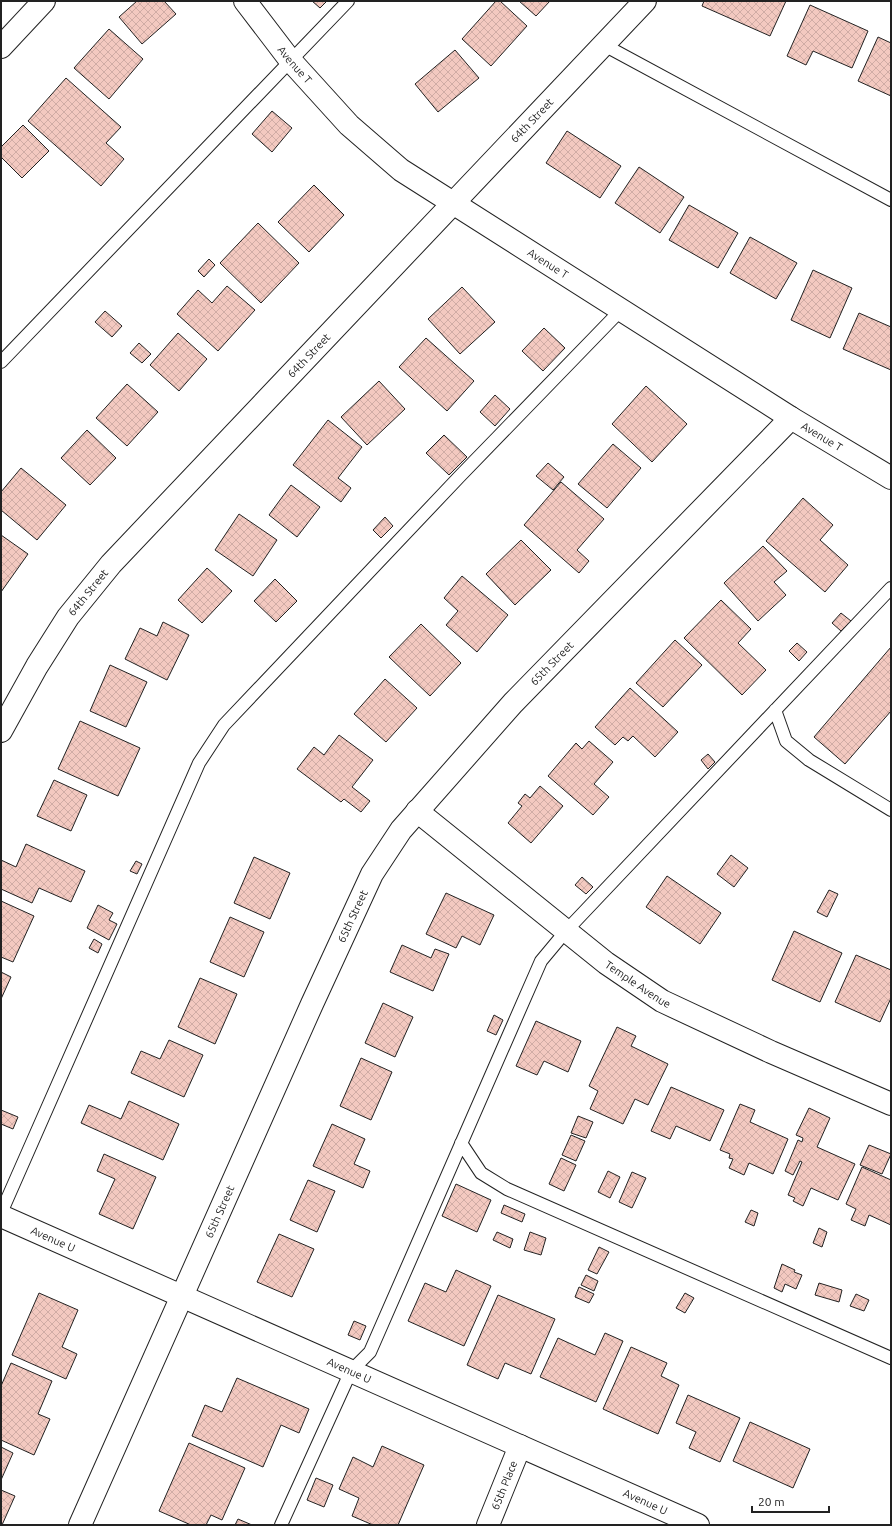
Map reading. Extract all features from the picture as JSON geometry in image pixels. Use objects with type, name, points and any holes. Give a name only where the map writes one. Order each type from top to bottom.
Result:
[{"type":"street","points":[[1,47],[44,1]]},
{"type":"street","name":"Avenue T","points":[[245,1],[290,60],[349,125],[401,170],[791,418],[891,478]]},
{"type":"street","name":"64th Street","points":[[1,731],[37,666],[68,617],[111,564],[645,1]]},
{"type":"street","name":"65th Street","points":[[80,1525],[312,1004],[372,874],[401,830],[513,703],[791,418]]},
{"type":"street","name":"Temple Avenue","points":[[417,811],[606,963],[662,1001],[771,1052],[891,1104]]},
{"type":"street","name":"Avenue U","points":[[1,1214],[691,1524]]},
{"type":"street","name":"65th Place","points":[[488,1525],[520,1446]]},
{"type":"lane","points":[[1,362],[348,1]]},
{"type":"lane","points":[[604,45],[891,200]]},
{"type":"lane","points":[[1,1214],[200,763],[224,725],[460,476],[621,310]]},
{"type":"lane","points":[[280,1525],[351,1371],[370,1352],[541,961],[566,931],[891,588]]},
{"type":"lane","points":[[775,710],[786,741],[809,760],[891,810]]},
{"type":"lane","points":[[461,1143],[481,1173],[507,1189],[891,1358]]},
{"type":"building","points":[[137,1],[164,1],[176,14],[142,44],[119,17]]},
{"type":"building","points":[[312,1],[327,1],[320,8]]},
{"type":"building","points":[[496,1],[500,1],[527,26],[491,66],[462,39]]},
{"type":"building","points":[[519,1],[550,1],[536,16]]},
{"type":"building","points":[[704,1],[786,1],[770,36],[702,6]]},
{"type":"building","points":[[810,5],[868,31],[852,68],[813,51],[806,65],[787,56]]},
{"type":"building","points":[[109,29],[143,59],[109,99],[74,68]]},
{"type":"building","points":[[878,37],[891,43],[891,96],[858,81]]},
{"type":"building","points":[[455,50],[479,78],[438,112],[415,84]]},
{"type":"building","points":[[66,78],[121,127],[106,143],[124,159],[101,186],[28,121]]},
{"type":"building","points":[[272,111],[292,128],[272,152],[252,134]]},
{"type":"building","points":[[23,125],[49,151],[22,178],[1,157],[1,147]]},
{"type":"building","points":[[567,131],[621,166],[600,198],[546,163]]},
{"type":"building","points":[[639,167],[684,197],[660,233],[615,203]]},
{"type":"building","points":[[314,185],[344,215],[309,252],[278,222]]},
{"type":"building","points":[[689,205],[738,233],[718,268],[669,240]]},
{"type":"building","points":[[258,223],[299,263],[261,303],[220,263]]},
{"type":"building","points":[[750,237],[797,263],[776,299],[730,273]]},
{"type":"building","points":[[209,259],[215,265],[204,277],[198,271]]},
{"type":"building","points":[[813,270],[852,288],[830,338],[791,320]]},
{"type":"building","points":[[227,286],[255,310],[218,351],[177,314],[198,290],[212,303]]},
{"type":"building","points":[[462,287],[495,322],[460,354],[428,319]]},
{"type":"building","points":[[105,311],[122,326],[112,337],[95,322]]},
{"type":"building","points":[[859,313],[891,327],[891,370],[843,349]]},
{"type":"building","points":[[544,328],[565,348],[543,371],[522,351]]},
{"type":"building","points":[[178,333],[207,359],[179,391],[150,365]]},
{"type":"building","points":[[426,338],[474,381],[447,411],[399,367]]},
{"type":"building","points":[[139,343],[151,354],[142,363],[130,353]]},
{"type":"building","points":[[379,381],[405,409],[367,445],[341,417]]},
{"type":"building","points":[[127,384],[158,412],[127,446],[96,418]]},
{"type":"building","points":[[646,386],[687,424],[652,462],[612,424]]},
{"type":"building","points":[[495,395],[510,409],[495,426],[480,412]]},
{"type":"building","points":[[328,420],[362,447],[338,478],[351,488],[341,502],[293,465]]},
{"type":"building","points":[[87,430],[116,458],[90,485],[61,458]]},
{"type":"building","points":[[444,435],[467,457],[449,475],[426,453]]},
{"type":"building","points":[[613,444],[641,468],[607,508],[578,484]]},
{"type":"building","points":[[548,463],[564,477],[553,490],[536,476]]},
{"type":"building","points":[[21,468],[66,505],[37,540],[1,510],[1,492]]},
{"type":"building","points":[[561,482],[604,519],[577,550],[589,561],[579,573],[524,525]]},
{"type":"building","points":[[291,485],[320,507],[297,537],[269,515]]},
{"type":"building","points":[[803,498],[833,525],[820,540],[848,565],[825,592],[766,541]]},
{"type":"building","points":[[239,514],[277,540],[253,576],[215,550]]},
{"type":"building","points":[[385,517],[393,526],[381,538],[373,530]]},
{"type":"building","points":[[1,535],[28,554],[1,592]]},
{"type":"building","points":[[521,540],[551,570],[515,605],[486,574]]},
{"type":"building","points":[[763,546],[787,571],[774,582],[786,595],[758,621],[724,583]]},
{"type":"building","points":[[207,568],[232,591],[202,623],[178,600]]},
{"type":"building","points":[[462,576],[508,615],[477,652],[446,625],[458,611],[444,598]]},
{"type":"building","points":[[275,579],[297,601],[276,622],[254,601]]},
{"type":"building","points":[[721,600],[751,629],[738,643],[766,670],[742,695],[684,638]]},
{"type":"building","points":[[841,613],[851,621],[841,631],[832,623]]},
{"type":"building","points":[[163,622],[189,635],[167,680],[125,659],[140,628],[157,636]]},
{"type":"building","points":[[421,624],[461,663],[430,696],[389,657]]},
{"type":"building","points":[[675,640],[702,665],[663,707],[636,683]]},
{"type":"building","points":[[797,643],[807,652],[799,661],[789,651]]},
{"type":"building","points":[[891,647],[891,711],[845,764],[814,737]]},
{"type":"building","points":[[110,665],[147,682],[126,727],[90,711]]},
{"type":"building","points":[[385,679],[417,708],[386,742],[354,714]]},
{"type":"building","points":[[630,688],[678,732],[655,757],[633,736],[628,741],[623,737],[615,745],[595,727]]},
{"type":"building","points":[[80,721],[140,748],[118,796],[58,769]]},
{"type":"building","points":[[339,735],[373,760],[352,787],[370,801],[361,812],[344,799],[341,802],[297,769],[314,747],[324,755]]},
{"type":"building","points":[[589,741],[613,762],[594,784],[609,797],[593,815],[548,776],[576,743],[582,749]]},
{"type":"building","points":[[708,754],[715,762],[708,769],[701,760]]},
{"type":"building","points":[[54,780],[87,795],[71,831],[37,816]]},
{"type":"building","points":[[540,786],[563,806],[531,843],[508,823],[522,806],[518,803],[525,794],[530,798]]},
{"type":"building","points":[[26,844],[85,871],[71,902],[39,888],[32,903],[1,889],[1,860],[16,867]]},
{"type":"building","points":[[731,855],[748,868],[734,887],[717,874]]},
{"type":"building","points":[[254,857],[290,873],[270,919],[234,903]]},
{"type":"building","points":[[136,861],[142,864],[137,874],[130,871]]},
{"type":"building","points":[[667,876],[721,913],[700,944],[646,907]]},
{"type":"building","points":[[582,877],[593,887],[586,894],[575,885]]},
{"type":"building","points":[[829,890],[838,894],[827,917],[817,912]]},
{"type":"building","points":[[446,893],[494,915],[480,945],[462,936],[456,948],[426,934]]},
{"type":"building","points":[[1,901],[34,916],[13,962],[1,957]]},
{"type":"building","points":[[98,905],[113,913],[109,920],[117,924],[109,940],[87,928]]},
{"type":"building","points":[[230,917],[264,932],[244,977],[210,962]]},
{"type":"building","points":[[794,931],[842,953],[820,1002],[772,980]]},
{"type":"building","points":[[94,939],[102,944],[98,953],[89,948]]},
{"type":"building","points":[[402,945],[431,958],[435,949],[449,954],[433,991],[390,972]]},
{"type":"building","points":[[856,955],[891,970],[891,998],[880,1022],[835,1002]]},
{"type":"building","points":[[1,972],[11,977],[1,999]]},
{"type":"building","points":[[200,978],[237,994],[215,1044],[178,1027]]},
{"type":"building","points":[[383,1003],[413,1017],[395,1057],[365,1043]]},
{"type":"building","points":[[494,1015],[503,1020],[496,1035],[487,1031]]},
{"type":"building","points":[[536,1021],[581,1041],[568,1072],[544,1061],[537,1075],[516,1066]]},
{"type":"building","points":[[617,1027],[636,1036],[631,1046],[668,1064],[648,1105],[635,1099],[623,1124],[590,1109],[598,1091],[589,1086]]},
{"type":"building","points":[[169,1040],[203,1055],[184,1097],[131,1073],[141,1051],[160,1059]]},
{"type":"building","points":[[361,1058],[392,1072],[371,1120],[340,1106]]},
{"type":"building","points":[[671,1087],[724,1110],[710,1141],[676,1126],[670,1139],[651,1131]]},
{"type":"building","points":[[129,1101],[179,1124],[163,1160],[81,1123],[89,1105],[121,1119]]},
{"type":"building","points":[[740,1104],[755,1110],[750,1122],[788,1139],[773,1174],[749,1163],[744,1175],[729,1168],[733,1159],[729,1158],[730,1154],[720,1150]]},
{"type":"building","points":[[809,1108],[830,1118],[817,1147],[855,1164],[838,1200],[811,1188],[803,1206],[793,1201],[795,1198],[788,1195],[802,1162],[800,1161],[793,1175],[785,1171],[798,1140],[802,1142],[803,1138],[796,1135]]},
{"type":"building","points":[[1,1110],[18,1117],[13,1129],[1,1124]]},
{"type":"building","points":[[578,1116],[593,1122],[586,1138],[571,1133]]},
{"type":"building","points":[[332,1124],[365,1139],[354,1164],[370,1171],[363,1188],[313,1166]]},
{"type":"building","points":[[571,1135],[585,1141],[576,1161],[562,1155]]},
{"type":"building","points":[[869,1145],[891,1154],[882,1174],[860,1165]]},
{"type":"building","points":[[104,1154],[156,1177],[133,1229],[99,1214],[115,1179],[97,1171]]},
{"type":"building","points":[[561,1158],[576,1165],[564,1191],[549,1184]]},
{"type":"building","points":[[862,1167],[891,1180],[891,1225],[869,1215],[865,1226],[851,1220],[856,1209],[846,1204]]},
{"type":"building","points":[[608,1171],[620,1177],[610,1198],[598,1192]]},
{"type":"building","points":[[632,1172],[646,1178],[632,1208],[619,1202]]},
{"type":"building","points":[[308,1180],[335,1191],[317,1232],[290,1220]]},
{"type":"building","points":[[456,1184],[491,1200],[477,1232],[442,1216]]},
{"type":"building","points":[[504,1205],[525,1214],[522,1222],[501,1213]]},
{"type":"building","points":[[751,1210],[758,1213],[754,1226],[745,1222]]},
{"type":"building","points":[[819,1228],[827,1232],[822,1247],[813,1243]]},
{"type":"building","points":[[497,1232],[513,1239],[510,1248],[493,1240]]},
{"type":"building","points":[[530,1232],[546,1238],[541,1255],[524,1250]]},
{"type":"building","points":[[279,1234],[314,1249],[292,1297],[257,1282]]},
{"type":"building","points":[[599,1247],[609,1252],[597,1274],[588,1270]]},
{"type":"building","points":[[782,1264],[795,1270],[794,1272],[802,1275],[796,1289],[785,1284],[782,1292],[774,1288]]},
{"type":"building","points":[[456,1270],[491,1286],[464,1346],[408,1321],[425,1283],[446,1292]]},
{"type":"building","points":[[586,1275],[598,1281],[594,1291],[581,1285]]},
{"type":"building","points":[[819,1283],[842,1290],[839,1302],[815,1295]]},
{"type":"building","points":[[579,1287],[594,1294],[589,1303],[575,1297]]},
{"type":"building","points":[[39,1293],[78,1310],[62,1347],[77,1354],[66,1379],[12,1355]]},
{"type":"building","points":[[685,1293],[694,1298],[685,1313],[676,1308]]},
{"type":"building","points":[[856,1294],[869,1300],[864,1311],[850,1306]]},
{"type":"building","points":[[498,1295],[555,1319],[531,1374],[505,1363],[498,1379],[467,1365]]},
{"type":"building","points":[[354,1321],[366,1326],[360,1340],[348,1335]]},
{"type":"building","points":[[605,1333],[623,1341],[596,1402],[540,1377],[558,1338],[595,1355]]},
{"type":"building","points":[[631,1347],[667,1363],[661,1376],[679,1385],[658,1434],[603,1409]]},
{"type":"building","points":[[11,1363],[52,1381],[38,1414],[50,1419],[34,1455],[1,1440],[1,1386]]},
{"type":"building","points":[[237,1378],[309,1409],[299,1433],[281,1425],[263,1467],[192,1436],[205,1405],[222,1412]]},
{"type":"building","points":[[688,1395],[740,1418],[720,1462],[689,1448],[696,1432],[676,1423]]},
{"type":"building","points":[[750,1422],[810,1449],[793,1488],[733,1461]]},
{"type":"building","points":[[189,1443],[245,1468],[222,1520],[211,1515],[206,1525],[191,1525],[159,1511]]},
{"type":"building","points":[[382,1446],[424,1465],[398,1525],[373,1525],[352,1516],[359,1498],[339,1489],[353,1457],[373,1467]]},
{"type":"building","points":[[1,1447],[13,1453],[1,1480]]},
{"type":"building","points":[[316,1478],[333,1485],[324,1507],[307,1500]]},
{"type":"building","points":[[1,1490],[15,1496],[2,1525],[1,1525]]},
{"type":"building","points":[[238,1519],[252,1525],[235,1525]]}]
